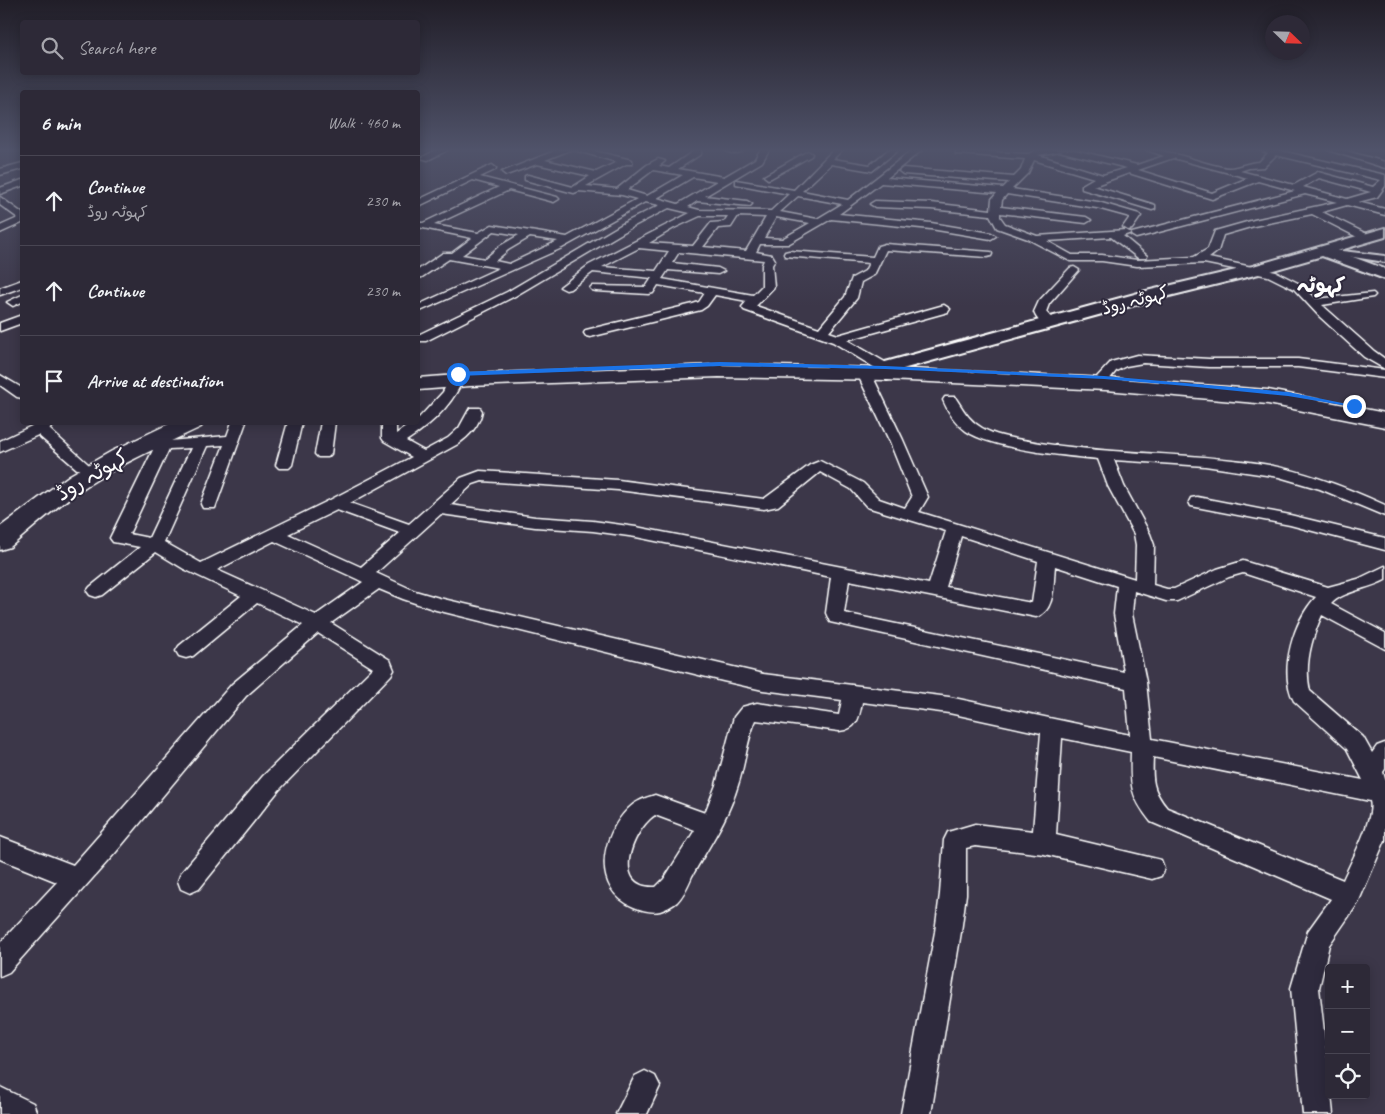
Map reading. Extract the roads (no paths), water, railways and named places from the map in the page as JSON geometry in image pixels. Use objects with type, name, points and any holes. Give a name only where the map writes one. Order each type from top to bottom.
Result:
[{"type":"main road","name":"کہوٹہ روڈ","points":[[420,378],[719,371],[864,373],[886,371],[1148,296],[1258,270],[1385,232]]},
{"type":"main road","points":[[1324,251],[1385,274]]},
{"type":"main road","name":"کہوٹہ روڈ","points":[[420,384],[457,378],[710,364],[886,371]]},
{"type":"main road","points":[[886,371],[1104,378],[1288,394],[1385,413]]},
{"type":"main road","points":[[886,371],[1106,384],[1268,397],[1385,420]]},
{"type":"main road","name":"کہوٹہ روڈ","points":[[0,527],[43,492],[82,466],[124,444],[168,425]]},
{"type":"main road","name":"کہوٹہ روڈ","points":[[0,541],[38,508],[78,480],[138,447],[197,432]]},
{"type":"street","points":[[3,202],[20,215]]},
{"type":"street","points":[[420,223],[471,202]]},
{"type":"street","points":[[421,305],[569,240],[627,207],[641,202]]},
{"type":"street","points":[[654,202],[699,213],[735,214],[776,211]]},
{"type":"street","points":[[678,208],[689,202]]},
{"type":"street","points":[[721,202],[776,211],[819,222]]},
{"type":"street","points":[[749,254],[776,211],[785,202]]},
{"type":"street","points":[[845,202],[850,203]]},
{"type":"street","points":[[999,202],[995,211],[995,217],[1001,226]]},
{"type":"street","points":[[1074,202],[1098,205],[1136,216],[1130,232]]},
{"type":"street","points":[[1135,202],[1152,207]]},
{"type":"street","points":[[1035,239],[1130,232],[1268,202]]},
{"type":"street","points":[[1196,260],[1213,251],[1219,233],[1262,220],[1313,211],[1345,202]]},
{"type":"street","points":[[1351,202],[1385,212]]},
{"type":"street","points":[[759,240],[784,242],[850,203]]},
{"type":"street","points":[[875,204],[931,206],[1086,220]]},
{"type":"street","points":[[422,338],[511,294],[628,225],[667,205]]},
{"type":"street","points":[[420,223],[440,207]]},
{"type":"street","points":[[1313,211],[1367,238]]},
{"type":"street","points":[[566,287],[591,269],[614,256],[699,213]]},
{"type":"street","points":[[695,250],[715,226],[727,225],[735,214]]},
{"type":"street","points":[[829,216],[923,223],[991,236]]},
{"type":"street","points":[[0,230],[20,221]]},
{"type":"street","points":[[963,222],[1001,226],[1035,239],[1070,258],[1102,258],[1138,263],[1196,260],[1258,270],[1294,284],[1354,341],[1385,365]]},
{"type":"street","points":[[420,223],[481,237]]},
{"type":"street","points":[[454,256],[492,228],[569,240]]},
{"type":"street","points":[[488,262],[504,248],[528,234]]},
{"type":"street","points":[[1113,234],[1142,256]]},
{"type":"street","points":[[637,245],[749,254],[768,258],[770,260],[767,265],[768,287],[748,306],[837,340],[886,371]]},
{"type":"street","points":[[821,334],[849,301],[856,280],[870,273],[882,248],[987,254]]},
{"type":"street","points":[[596,288],[649,291],[675,249]]},
{"type":"street","points":[[1324,251],[1385,259]]},
{"type":"street","points":[[789,254],[875,260]]},
{"type":"street","points":[[420,273],[432,260],[444,255],[508,267]]},
{"type":"street","points":[[591,269],[660,274],[718,271]]},
{"type":"street","points":[[1050,323],[1042,317],[1040,312],[1043,303],[1074,270]]},
{"type":"street","points":[[660,274],[712,292],[755,299]]},
{"type":"street","points":[[0,292],[20,284]]},
{"type":"street","points":[[590,333],[697,307],[703,304],[712,292]]},
{"type":"street","points":[[1314,303],[1369,295]]},
{"type":"street","points":[[837,340],[944,309]]},
{"type":"street","points":[[0,327],[20,320]]},
{"type":"street","points":[[1104,378],[1107,372],[1120,363],[1143,358],[1209,363],[1298,363],[1385,374]]},
{"type":"street","points":[[864,373],[896,440],[920,497],[909,515]]},
{"type":"street","points":[[420,422],[433,412],[448,394],[457,378]]},
{"type":"street","points":[[0,379],[20,393]]},
{"type":"street","points":[[950,400],[956,415],[962,421],[990,437],[1056,451],[1188,459],[1265,469],[1304,479],[1385,511]]},
{"type":"street","points":[[202,570],[275,536],[453,442],[468,430],[473,422],[475,411]]},
{"type":"street","points":[[0,447],[46,425]]},
{"type":"street","points":[[49,425],[82,466]]},
{"type":"street","points":[[209,504],[238,425]]},
{"type":"street","points":[[284,465],[294,425]]},
{"type":"street","points":[[323,454],[328,425]]},
{"type":"street","points":[[389,425],[390,438],[424,457]]},
{"type":"street","points":[[396,441],[416,425]]},
{"type":"street","points":[[138,447],[163,445],[197,432],[233,440]]},
{"type":"street","points":[[96,591],[155,544],[197,432]]},
{"type":"street","points":[[163,445],[119,538],[155,544],[202,570],[318,624],[382,665],[384,670],[271,784],[190,882]]},
{"type":"street","points":[[1104,455],[1116,486],[1142,534],[1145,544],[1135,586],[1123,614],[1136,682],[1142,746],[1141,780],[1147,800],[1159,815],[1349,895]]},
{"type":"street","points":[[0,963],[162,781],[228,701],[370,578],[412,531],[467,481],[480,476],[618,485],[764,504],[772,502],[820,466],[857,486],[873,503],[1166,595],[1177,595],[1223,572],[1243,567],[1324,600],[1385,642]]},
{"type":"street","points":[[1197,502],[1290,520],[1385,544]]},
{"type":"street","points":[[336,504],[412,531]]},
{"type":"street","points":[[437,508],[535,522],[593,526],[636,532],[935,592],[1036,610],[1040,605],[1047,559]]},
{"type":"street","points":[[935,592],[955,529]]},
{"type":"street","points":[[275,536],[409,595],[436,604],[763,682],[949,705],[1142,746],[1374,782]]},
{"type":"street","points":[[842,572],[834,612],[836,617],[1136,682]]},
{"type":"street","points":[[1318,1114],[1305,988],[1317,940],[1349,895],[1375,835],[1383,807],[1374,782],[1355,743],[1301,695],[1297,685],[1303,634],[1310,617],[1324,600],[1364,584],[1385,572]]},
{"type":"street","points":[[186,651],[255,595]]},
{"type":"street","points":[[709,825],[724,796],[745,717],[749,712],[757,711],[839,723],[846,722],[849,718],[853,694]]},
{"type":"street","points":[[1044,843],[1052,727]]},
{"type":"street","points":[[1374,782],[1385,752]]},
{"type":"street","points":[[916,1114],[948,932],[953,894],[954,848],[956,840],[975,835],[1044,843],[1152,868]]},
{"type":"street","points":[[0,848],[76,878]]},
{"type":"street","points":[[631,1114],[645,1086]]},
{"type":"street","points":[[0,1102],[22,1114]]},
{"type":"district","name":"کہوٹہ","points":[[1321,285]]}]
